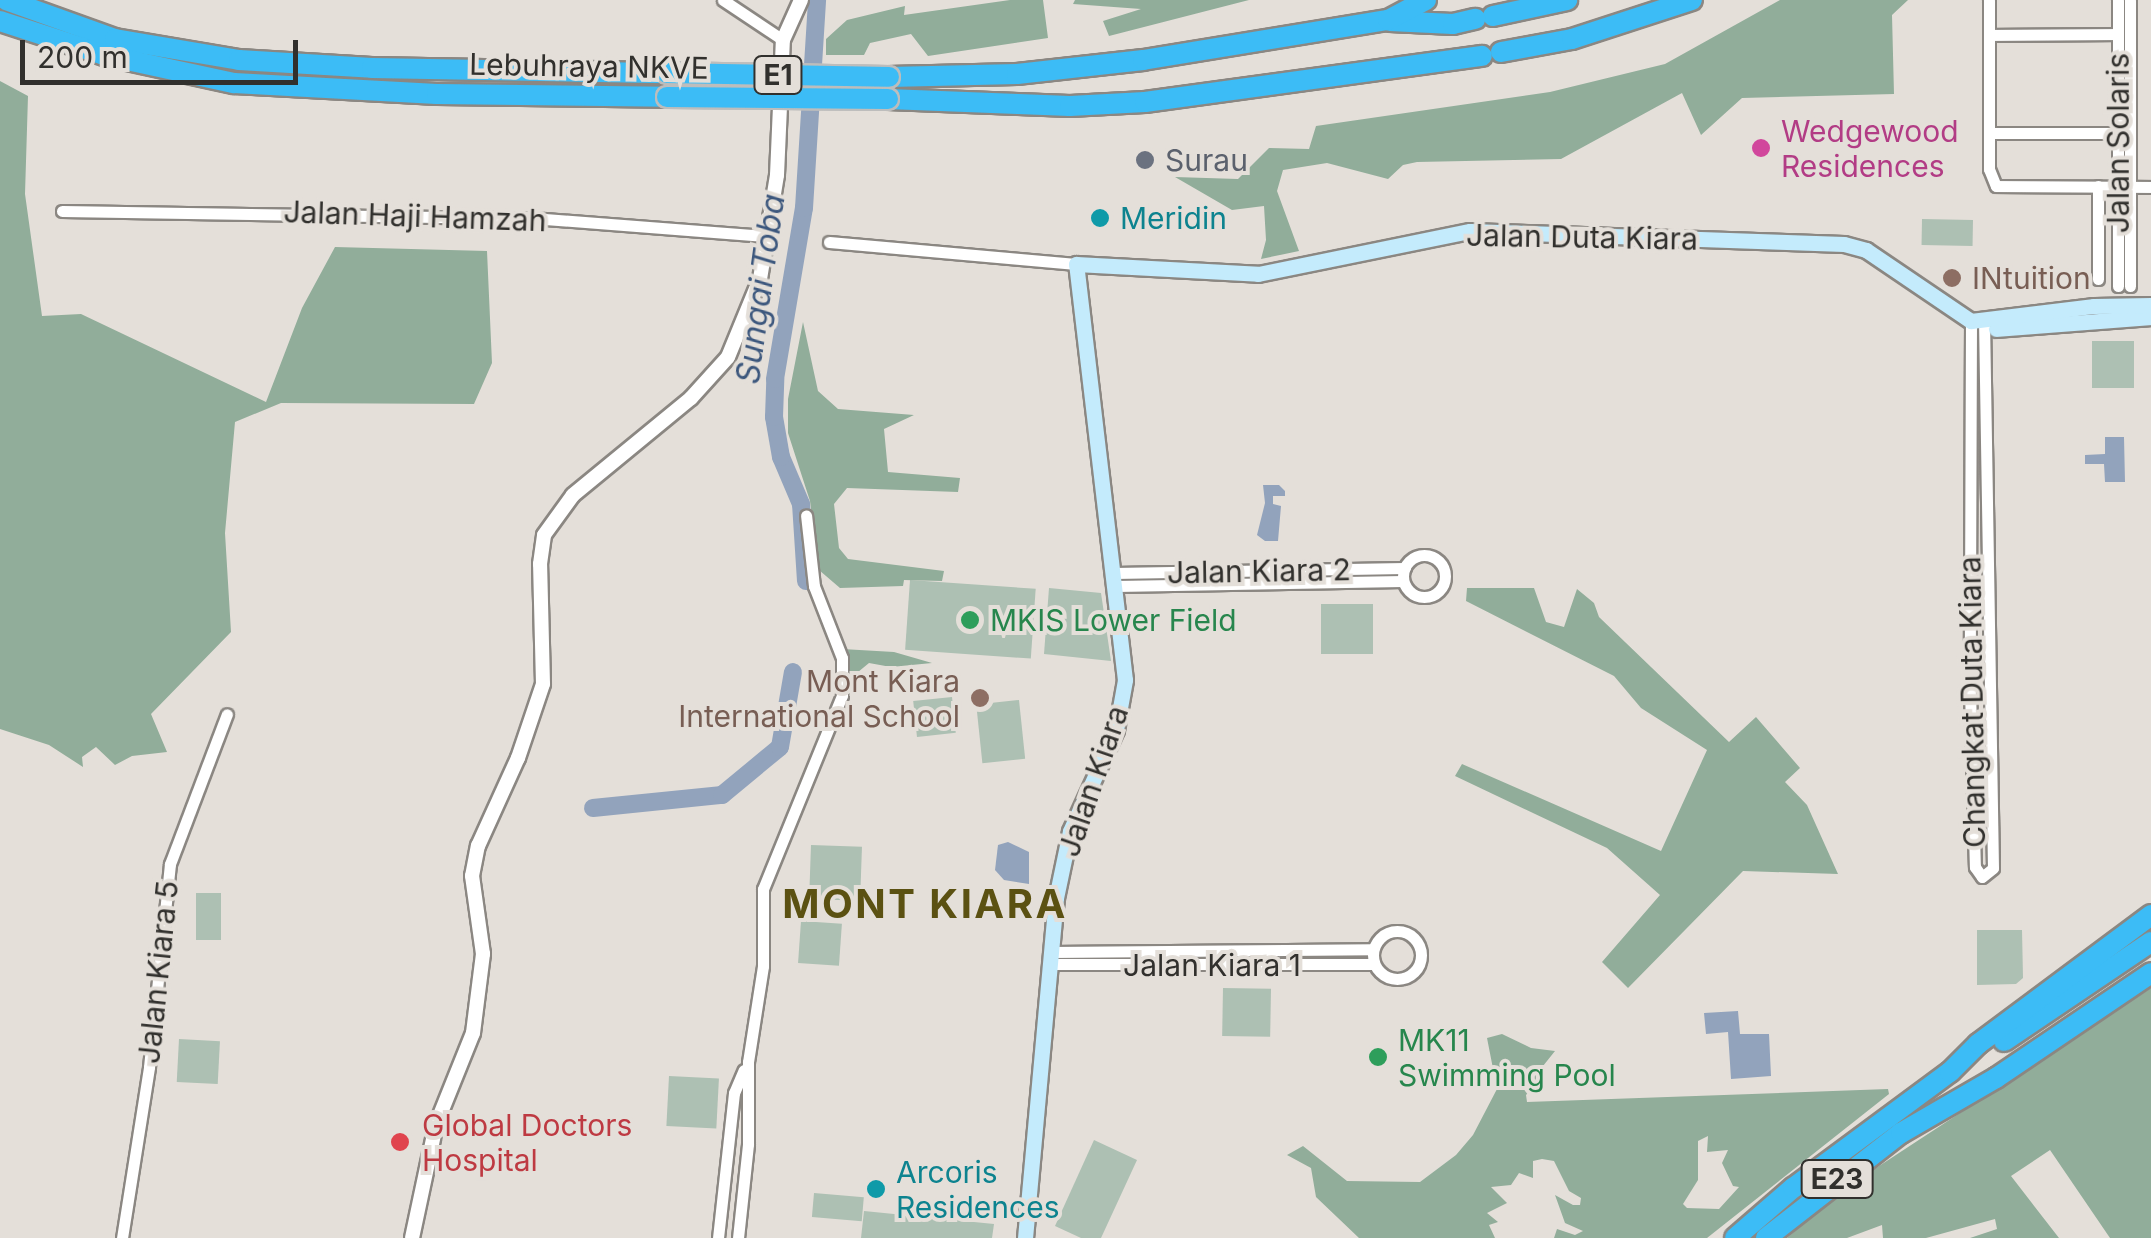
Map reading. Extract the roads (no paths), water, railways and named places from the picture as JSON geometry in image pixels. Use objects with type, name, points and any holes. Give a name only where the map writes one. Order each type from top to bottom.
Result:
[{"type":"highway","name":"Lebuhraya NKVE","points":[[6,0],[116,39],[239,60],[372,68],[889,77],[1032,72],[1143,60],[1388,20],[1426,0]]},
{"type":"highway","points":[[1388,20],[1453,24],[1567,0]]},
{"type":"highway","name":"Lebuhraya NKVE","points":[[0,22],[104,55],[234,82],[437,94],[1070,106],[1145,102],[1491,54],[1572,39],[1692,0]]},
{"type":"highway","points":[[1950,1072],[1978,1044],[2151,914]]},
{"type":"highway","points":[[1950,1072],[2151,942]]},
{"type":"highway","points":[[1901,1133],[1996,1078],[2151,971]]},
{"type":"highway","points":[[1901,1133],[1935,1104],[2076,1007],[2109,986],[2151,971]]},
{"type":"highway","name":"E23","points":[[1735,1238],[1793,1188],[1950,1072]]},
{"type":"highway","name":"E23","points":[[1766,1238],[1901,1133]]},
{"type":"main road","name":"Jalan Duta Kiara","points":[[1076,264],[1258,274],[1470,231],[1844,244],[1866,250],[1974,323]]},
{"type":"main road","name":"Jalan Kiara","points":[[1025,1238],[1051,958],[1070,831],[1123,706],[1126,662],[1076,264]]},
{"type":"main road","points":[[1974,323],[2125,311],[2151,305]]},
{"type":"main road","points":[[2125,311],[2151,316]]},
{"type":"street","points":[[723,0],[783,40]]},
{"type":"street","points":[[412,1238],[436,1125],[473,1033],[483,954],[472,876],[478,846],[518,758],[543,684],[540,564],[544,535],[573,495],[691,398],[728,357],[760,279],[777,175],[783,40],[801,0]]},
{"type":"street","points":[[1989,0],[1988,168],[1996,186],[2151,187]]},
{"type":"street","name":"Jalan Solaris","points":[[2118,0],[2118,133],[2124,186]]},
{"type":"street","name":"Jalan Solaris","points":[[2124,286],[2130,0]]},
{"type":"street","points":[[1989,35],[2118,34]]},
{"type":"street","points":[[1988,133],[2118,133]]},
{"type":"street","points":[[2098,186],[2098,278]]},
{"type":"street","name":"Jalan Haji Hamzah","points":[[62,211],[532,218],[768,236]]},
{"type":"street","name":"Jalan Duta Kiara","points":[[828,242],[1076,264]]},
{"type":"street","name":"Changkat Duta Kiara","points":[[1974,323],[1993,868],[1982,877],[1975,868],[1970,683],[1974,323]]},
{"type":"street","points":[[738,1238],[748,1144],[748,1062],[763,966],[761,906],[767,874],[842,696],[842,658],[814,586],[806,515]]},
{"type":"street","name":"Jalan Kiara 2","points":[[1115,579],[1404,574]]},
{"type":"street","name":"Jalan Kiara 5","points":[[122,1238],[148,1067],[170,864],[227,714]]},
{"type":"street","points":[[1404,932],[1416,941],[1421,956],[1414,972],[1399,979],[1384,976],[1374,964],[1373,949],[1381,936],[1404,932]]},
{"type":"street","name":"Jalan Kiara 1","points":[[1051,958],[1373,949]]},
{"type":"street","name":"Jalan Kiara 1","points":[[1051,958],[1374,964]]},
{"type":"street","points":[[718,1238],[734,1093],[748,1062]]},
{"type":"street","points":[[730,1142],[748,1144]]},
{"type":"water","points":[[2105,437],[2124,437],[2125,482],[2105,482],[2104,464],[2085,464],[2085,455],[2105,454]]},
{"type":"water","points":[[1263,485],[1279,485],[1285,491],[1285,496],[1273,496],[1273,504],[1281,506],[1278,541],[1265,541],[1257,535],[1265,503]]},
{"type":"water","points":[[1008,842],[1029,852],[1029,884],[1004,880],[995,870],[998,845]]},
{"type":"water","points":[[1738,1011],[1740,1034],[1769,1034],[1771,1076],[1731,1079],[1728,1032],[1706,1034],[1704,1013]]},
{"type":"waterway","name":"Sungai Toba","points":[[806,581],[801,504],[781,457],[774,417],[775,379],[804,208],[817,0]]},
{"type":"waterway","name":"Sungai Toba","points":[[593,808],[722,795],[780,747],[793,672]]},
{"type":"place","name":"Wedgewood Residences","points":[[1761,148]]},
{"type":"place","name":"Surau","points":[[1145,160]]},
{"type":"place","name":"Meridin","points":[[1100,218]]},
{"type":"place","name":"INtuition","points":[[1952,278]]},
{"type":"place","name":"MKIS Lower Field","points":[[970,620]]},
{"type":"place","name":"Mont Kiara International School","points":[[980,698]]},
{"type":"place","name":"MK11 Swimming Pool","points":[[1378,1057]]},
{"type":"place","name":"Global Doctors Hospital","points":[[400,1142]]},
{"type":"place","name":"Arcoris Residences","points":[[876,1189]]},
{"type":"district","name":"MONT KIARA","points":[[925,904]]}]
